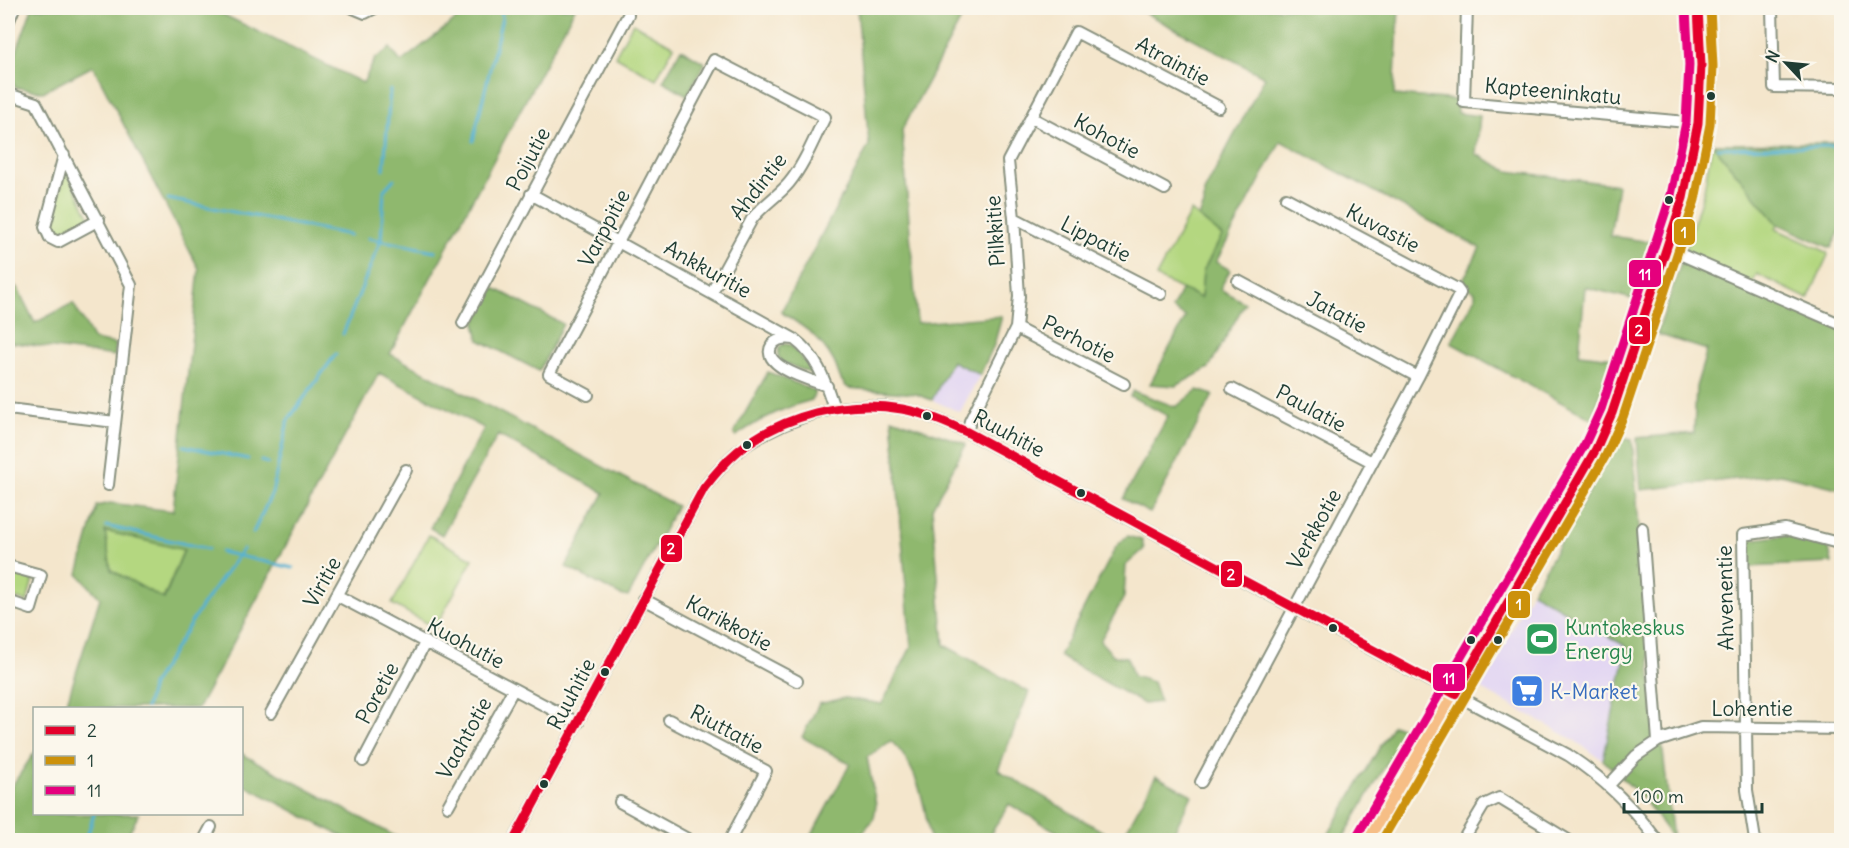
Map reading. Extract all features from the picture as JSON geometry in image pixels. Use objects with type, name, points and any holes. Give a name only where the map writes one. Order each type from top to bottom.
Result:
[{"type":"main road","points":[[1368,840],[1455,694],[1600,440],[1612,414],[1683,198],[1698,123],[1701,65],[1698,8]]},
{"type":"street","points":[[8,23],[14,8]]},
{"type":"street","points":[[354,8],[365,13],[375,8]]},
{"type":"street","name":"Kapteeninkatu","points":[[1467,8],[1464,102],[1698,123]]},
{"type":"street","points":[[1772,8],[1774,87],[1842,88]]},
{"type":"street","name":"Poijutie","points":[[463,323],[628,15]]},
{"type":"street","name":"Atraintie","points":[[1076,32],[1219,107]]},
{"type":"street","name":"Pilkkitie","points":[[967,432],[970,421],[1016,328],[1019,296],[1008,161],[1076,32]]},
{"type":"street","name":"Varppitie","points":[[588,395],[549,374],[714,60]]},
{"type":"street","name":"Ahdintie","points":[[712,292],[752,219],[796,174],[825,117],[714,60]]},
{"type":"street","points":[[8,94],[36,103],[131,285],[108,485]]},
{"type":"street","name":"Kohotie","points":[[1032,117],[1165,189]]},
{"type":"street","points":[[64,155],[45,227],[50,238],[58,242],[99,220]]},
{"type":"street","name":"Ankkuritie","points":[[531,194],[794,339],[818,364],[834,408]]},
{"type":"street","name":"Kuvastie","points":[[1286,198],[1457,289],[1460,293]]},
{"type":"street","name":"Lippatie","points":[[1014,218],[1161,294]]},
{"type":"street","points":[[1666,248],[1842,325]]},
{"type":"street","name":"Jatatie","points":[[1238,281],[1418,377]]},
{"type":"street","name":"Verkkotie","points":[[1201,782],[1418,377],[1460,293]]},
{"type":"street","name":"Perhotie","points":[[1016,328],[1124,384]]},
{"type":"street","points":[[794,339],[785,338],[771,346],[770,354],[773,361],[790,372],[827,386]]},
{"type":"street","name":"Paulatie","points":[[1232,389],[1372,462]]},
{"type":"street","name":"Ruuhitie","points":[[514,840],[704,488],[721,467],[741,449],[783,424],[809,414],[857,405],[904,409],[929,416],[967,432],[1568,754],[1609,785],[1635,812],[1657,840]]},
{"type":"street","points":[[8,409],[115,422]]},
{"type":"street","name":"Viritie","points":[[272,713],[406,470]]},
{"type":"street","points":[[1642,528],[1658,741]]},
{"type":"street","name":"Ahvenentie","points":[[1746,726],[1743,535],[1785,529],[1842,544]]},
{"type":"street","points":[[8,566],[41,575],[31,609],[8,601]]},
{"type":"street","name":"Kuohutie","points":[[338,596],[578,723]]},
{"type":"street","name":"Karikkotie","points":[[643,598],[797,681]]},
{"type":"street","name":"Poretie","points":[[363,761],[425,643]]},
{"type":"street","name":"Vaahtotie","points":[[448,806],[513,690]]},
{"type":"street","name":"Riuttatie","points":[[669,720],[766,771],[730,840]]},
{"type":"street","points":[[1746,726],[1747,790],[1755,840]]},
{"type":"street","name":"Lohentie","points":[[1609,785],[1636,756],[1658,741],[1701,727],[1842,729]]},
{"type":"street","points":[[1462,840],[1484,805],[1499,798],[1568,840]]},
{"type":"street","points":[[620,802],[689,840]]},
{"type":"street","points":[[204,840],[212,827]]},
{"type":"shaded area","points":[[952,361],[980,375],[960,412],[932,400]]},
{"type":"shaded area","points":[[1532,591],[1627,647],[1603,760],[1574,740],[1480,688]]},
{"type":"green space","points":[[32,8],[210,8],[363,83],[375,59],[390,48],[401,62],[471,8],[575,8],[390,354],[677,506],[628,597],[566,567],[604,493],[498,435],[442,535],[430,528],[484,428],[379,373],[199,707],[65,707],[100,598],[78,574],[97,506],[110,503],[173,511],[199,269],[93,66],[43,92],[14,87],[11,67]],"holes":[[[105,531],[184,550],[164,599],[111,570]]]},
{"type":"green space","points":[[857,8],[967,8],[902,130],[917,323],[1002,316],[994,345],[980,375],[952,361],[932,400],[916,394],[848,388],[842,382],[833,360],[822,344],[781,312],[869,145]]},
{"type":"green space","points":[[1136,8],[1399,8],[1394,95],[1457,100],[1457,113],[1480,116],[1476,154],[1508,171],[1618,185],[1610,236],[1652,242],[1633,299],[1585,287],[1579,354],[1613,358],[1592,419],[1451,343],[1475,298],[1475,292],[1461,284],[1480,248],[1281,141],[1216,262],[1230,270],[1220,289],[1245,303],[1209,368],[1176,386],[1150,384],[1186,317],[1172,309],[1182,289],[1201,298],[1203,271],[1222,236],[1199,217],[1204,205],[1204,192],[1265,77]]},
{"type":"green space","points":[[633,23],[674,46],[656,79],[615,56]]},
{"type":"green space","points":[[681,49],[705,63],[687,95],[663,81]]},
{"type":"green space","points":[[1841,143],[1841,229],[1831,248],[1778,224],[1712,144]]},
{"type":"green space","points":[[1712,144],[1778,224],[1776,229],[1827,252],[1828,255],[1808,299],[1757,274],[1752,284],[1684,254],[1704,190]]},
{"type":"green space","points":[[65,168],[90,218],[59,232],[53,224]]},
{"type":"green space","points":[[1191,211],[1222,236],[1203,271],[1201,299],[1156,277]]},
{"type":"green space","points":[[1683,257],[1841,326],[1841,489],[1781,474],[1641,490],[1637,438],[1694,433],[1696,387],[1707,350],[1657,334]]},
{"type":"green space","points":[[17,287],[35,323],[73,303],[94,340],[116,344],[115,356],[8,342],[8,290]]},
{"type":"green space","points":[[494,288],[563,324],[539,371],[479,340],[475,323]]},
{"type":"green space","points":[[784,344],[791,345],[817,376],[782,362],[778,356],[779,347]]},
{"type":"green space","points":[[768,372],[815,391],[812,400],[772,414],[736,436],[734,433]]},
{"type":"green space","points":[[1197,390],[1213,395],[1150,513],[1123,499],[1168,416],[1130,396],[1133,391],[1176,407]]},
{"type":"green space","points":[[892,418],[966,444],[932,508],[944,645],[1029,692],[998,770],[1117,840],[1071,840],[1009,804],[987,840],[930,840],[923,800],[914,774],[908,762],[891,741],[867,757],[876,805],[874,818],[857,840],[809,840],[850,764],[802,737],[819,704],[845,698],[882,704],[911,647]]},
{"type":"green space","points":[[1620,437],[1632,439],[1655,728],[1662,743],[1673,839],[1643,798],[1603,760],[1627,647],[1532,592]]},
{"type":"green space","points":[[105,531],[184,549],[163,599],[111,570]]},
{"type":"green space","points":[[429,535],[473,559],[435,628],[392,604]]},
{"type":"green space","points":[[1787,535],[1829,548],[1832,563],[1747,567],[1748,540]]},
{"type":"green space","points":[[1127,536],[1142,540],[1144,549],[1126,565],[1124,597],[1100,641],[1114,656],[1127,657],[1133,676],[1153,682],[1160,702],[1144,704],[1059,656],[1116,547]]},
{"type":"green space","points":[[8,572],[33,579],[27,602],[8,596]]},
{"type":"green space","points":[[1393,725],[1406,730],[1342,840],[1325,840]]},
{"type":"green space","points":[[33,754],[33,815],[138,815],[125,840],[8,840],[8,792]]},
{"type":"green space","points":[[243,755],[402,840],[349,840],[243,785]]},
{"type":"green space","points":[[1156,776],[1192,795],[1170,840],[1121,840]]},
{"type":"waterway","points":[[473,141],[502,18],[501,8]]},
{"type":"waterway","points":[[384,169],[390,90]]},
{"type":"waterway","points":[[1717,148],[1842,146]]},
{"type":"waterway","points":[[343,334],[381,240],[384,190],[394,179]]},
{"type":"waterway","points":[[168,199],[350,235]]},
{"type":"waterway","points":[[368,238],[435,251]]},
{"type":"waterway","points":[[253,533],[272,493],[288,420],[336,354]]},
{"type":"waterway","points":[[184,446],[248,459]]},
{"type":"waterway","points":[[261,461],[268,463]]},
{"type":"waterway","points":[[106,526],[208,549]]},
{"type":"waterway","points":[[146,707],[152,685],[201,607],[243,549]]},
{"type":"waterway","points":[[221,552],[293,568]]},
{"type":"waterway","points":[[86,840],[94,815]]},
{"type":"transit line","name":"2","points":[[514,840],[704,488],[738,451],[756,438],[795,419],[837,408],[881,406],[902,409],[967,432],[1455,694],[1596,449],[1612,413],[1683,198],[1698,123],[1701,65],[1698,8]]},
{"type":"transit line","name":"1","points":[[1382,840],[1606,455],[1623,417],[1695,200],[1710,124],[1713,66],[1710,8]]},
{"type":"transit line","name":"11","points":[[1358,834],[1585,444],[1601,409],[1671,195],[1686,122],[1689,65],[1686,9]]},
{"type":"place","name":"Kuntokeskus Energy","points":[[1542,639]]},
{"type":"place","name":"K-Market","points":[[1527,691]]}]
